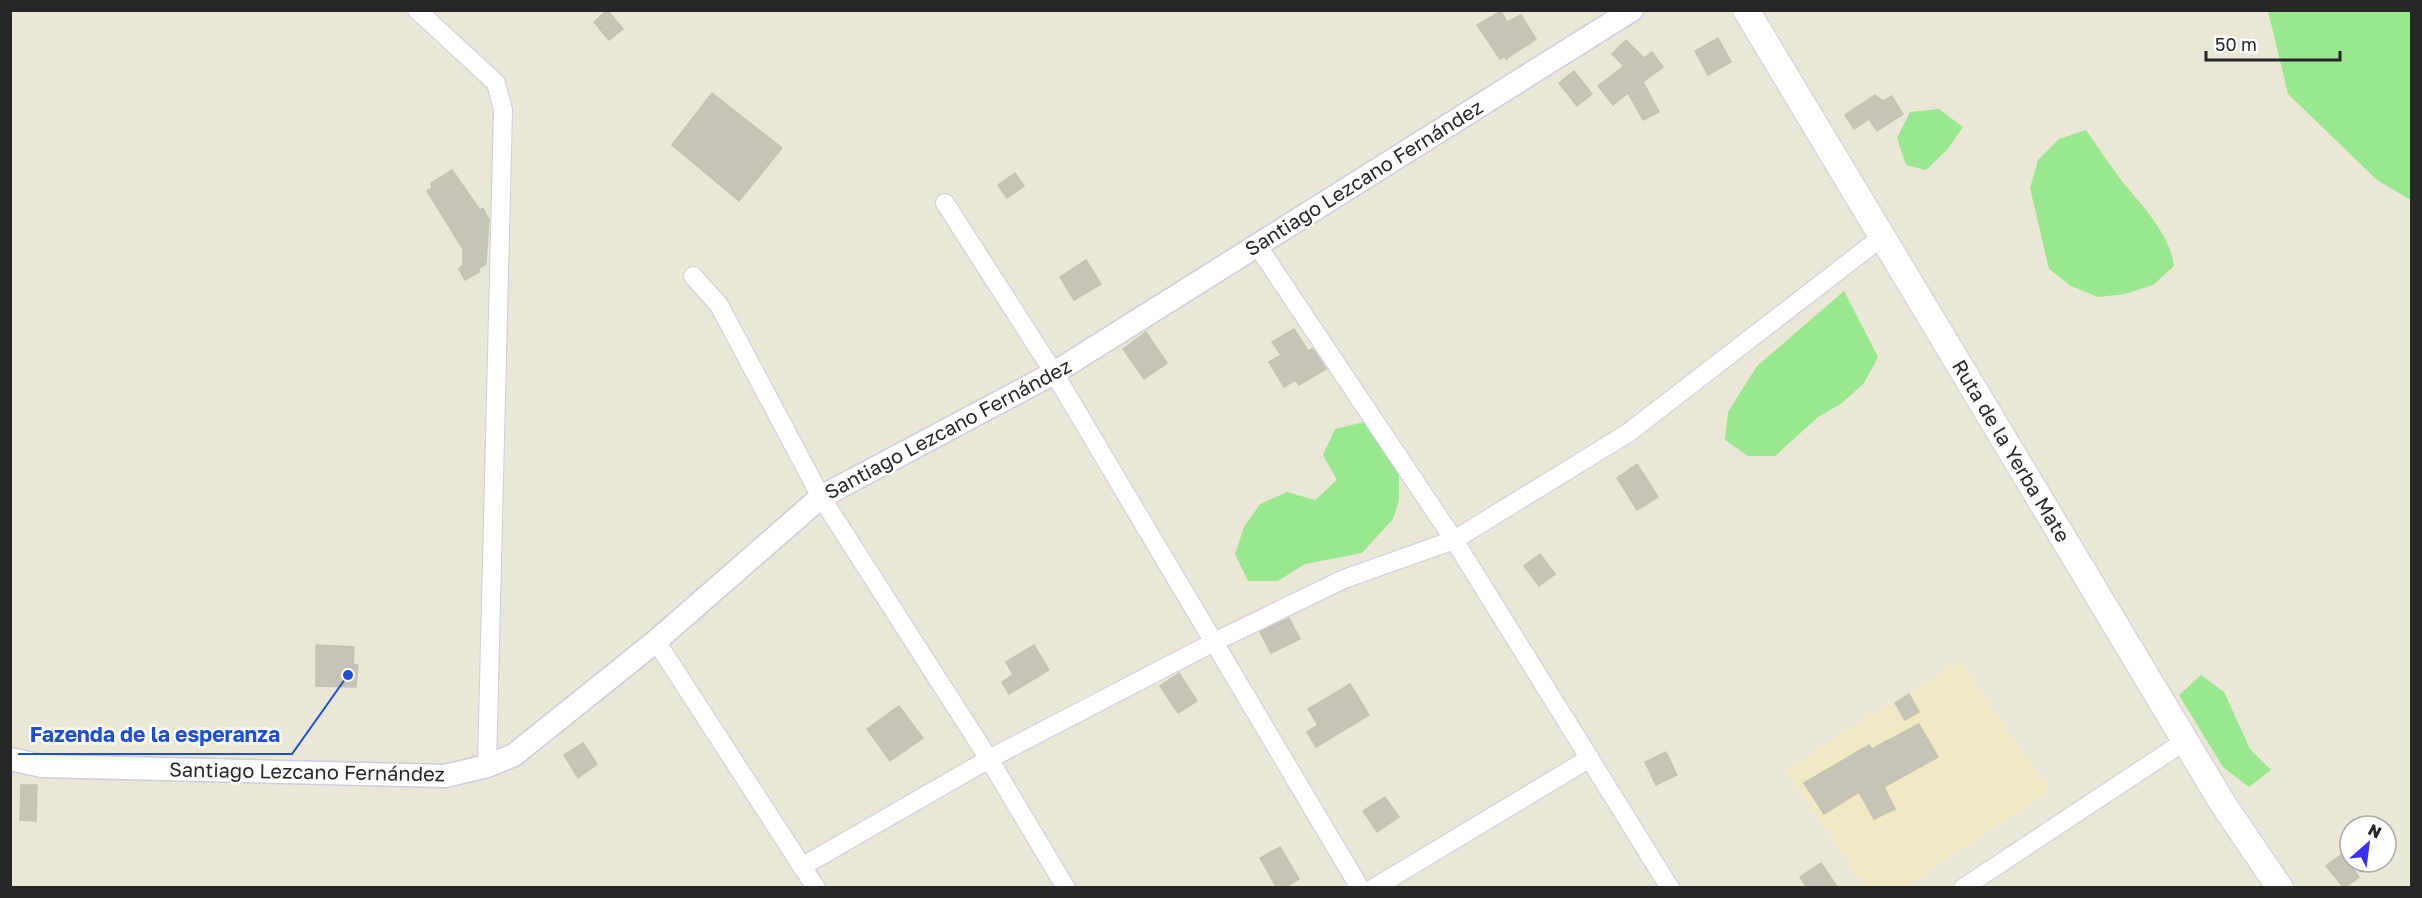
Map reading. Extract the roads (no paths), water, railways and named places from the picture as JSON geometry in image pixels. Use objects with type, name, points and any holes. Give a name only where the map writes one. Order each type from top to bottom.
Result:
[{"type":"main road","name":"Ruta de la Yerba Mate","points":[[1746,10],[2223,804],[2280,888]]},
{"type":"street","points":[[417,10],[496,83],[502,110],[487,766]]},
{"type":"street","name":"Santiago Lezcano Fernández","points":[[10,759],[42,766],[445,776],[487,766],[514,755],[657,641],[821,497],[1054,374],[1632,10]]},
{"type":"street","points":[[945,203],[1054,374],[1360,888]]},
{"type":"street","points":[[802,866],[989,759],[1214,642],[1344,579],[1454,540],[1628,433],[1882,237]]},
{"type":"street","points":[[1257,245],[1454,540],[1671,888]]},
{"type":"street","points":[[693,276],[719,305],[821,497],[989,759],[1066,888]]},
{"type":"street","points":[[657,641],[816,888]]},
{"type":"street","points":[[1963,888],[2185,741]]},
{"type":"street","points":[[1374,888],[1590,758]]},
{"type":"place","name":"Fazenda de la esperanza","points":[[348,675]]}]
